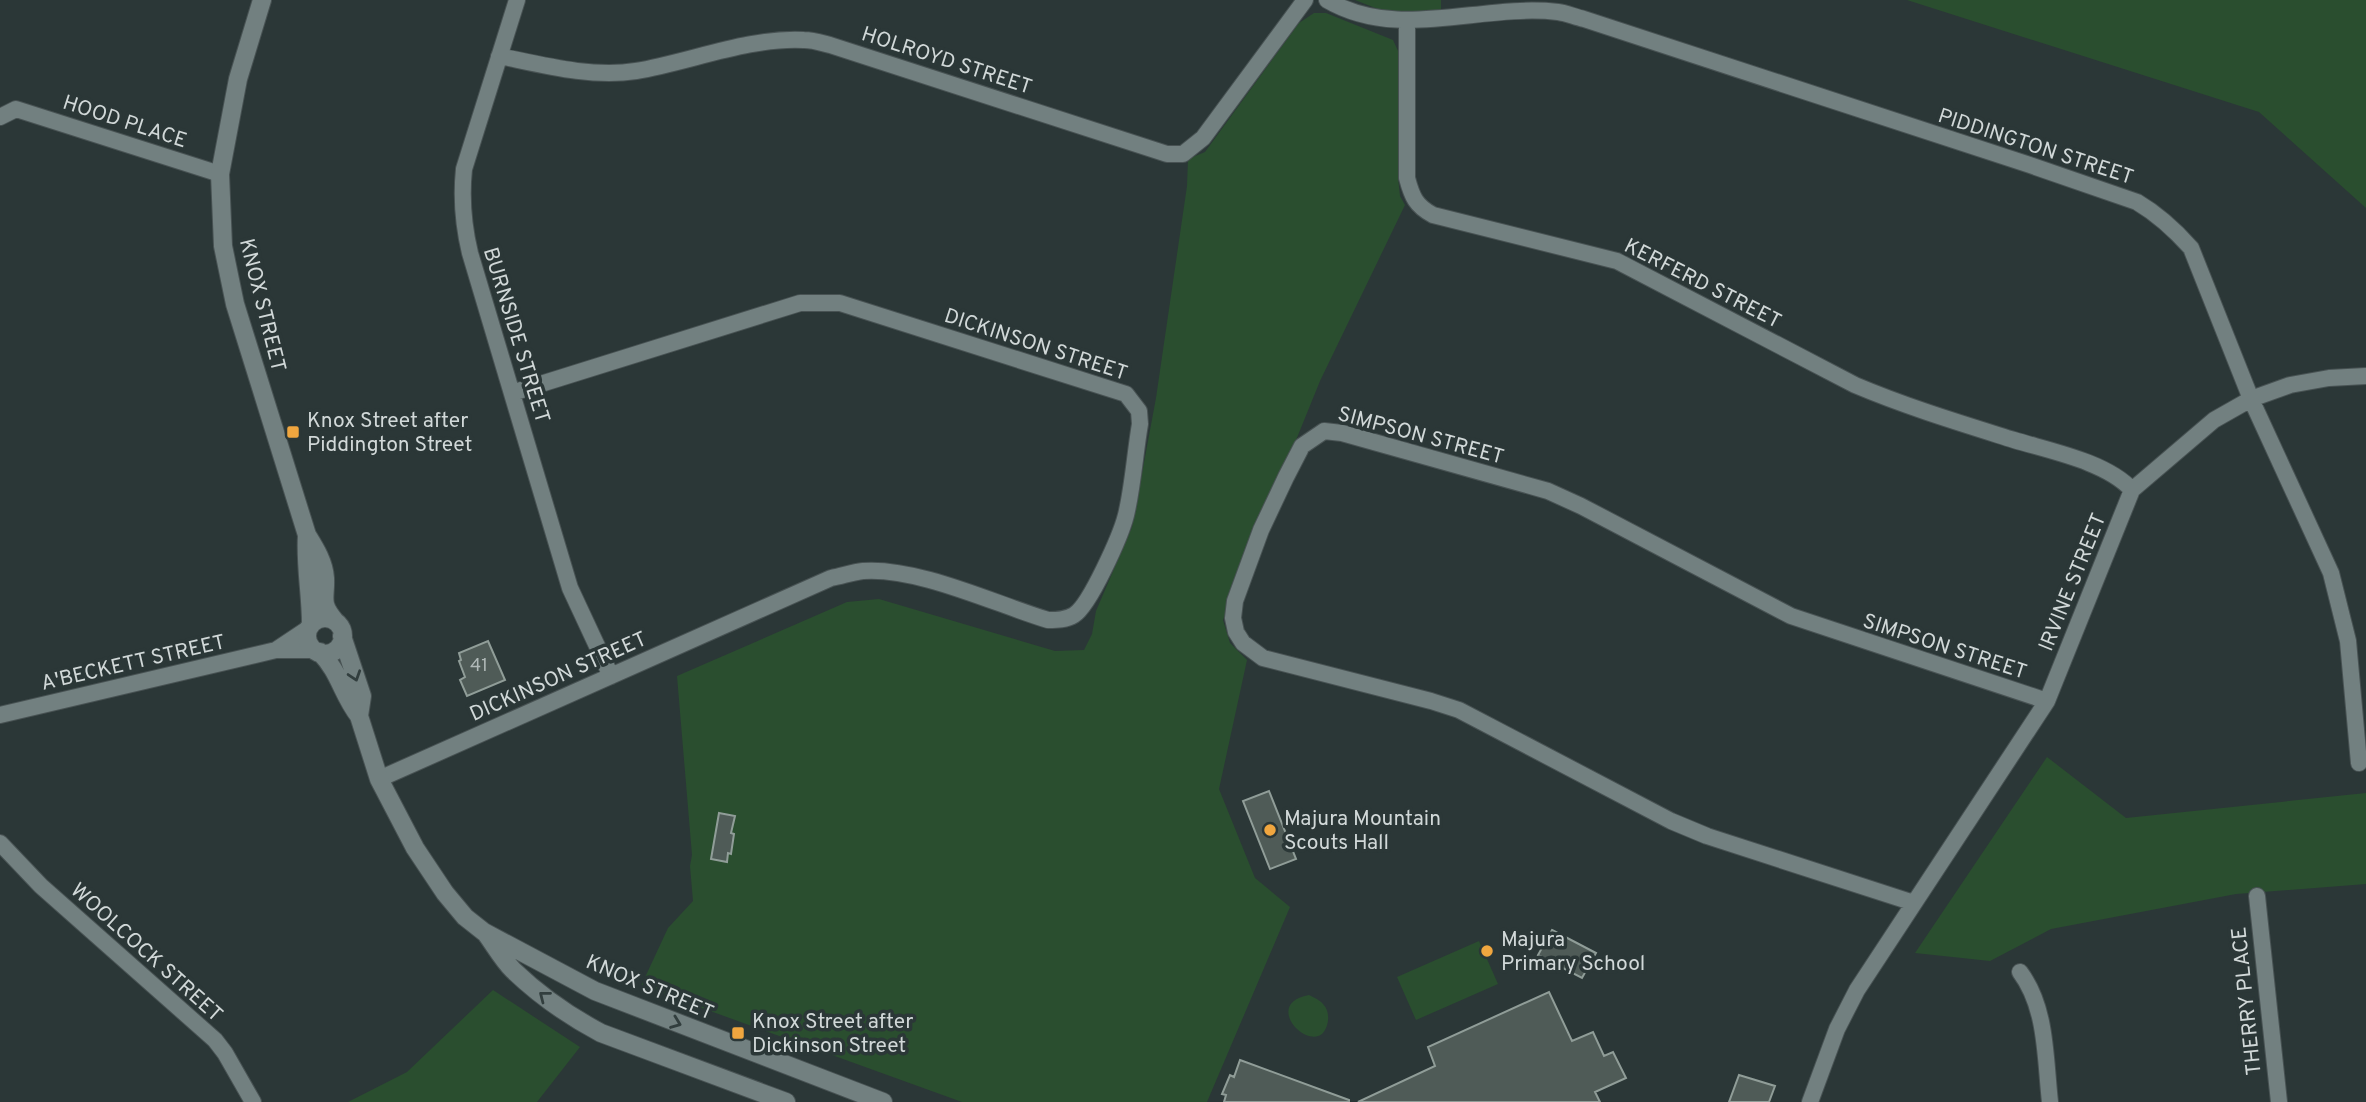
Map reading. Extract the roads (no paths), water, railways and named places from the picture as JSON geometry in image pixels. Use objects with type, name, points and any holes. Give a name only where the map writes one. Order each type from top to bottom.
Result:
[{"type":"street","name":"KNOX STREET","points":[[262,0],[237,79],[220,174],[223,246],[235,304],[307,535],[320,557],[325,578],[324,606],[339,628],[362,695],[359,716]]},
{"type":"street","name":"BURNSIDE STREET","points":[[517,0],[464,169],[461,196],[463,222],[570,587],[611,676]]},
{"type":"street","name":"HOLROYD STREET","points":[[499,55],[610,73],[637,71],[768,42],[805,40],[830,45],[1167,154],[1183,154],[1203,138],[1305,0]]},
{"type":"street","name":"PIDDINGTON STREET","points":[[1327,0],[1373,18],[1407,21],[1559,12],[2137,202],[2173,228],[2190,248],[2251,398],[2331,573],[2342,607],[2348,641],[2359,763]]},
{"type":"street","name":"KERFERD STREET","points":[[1407,21],[1407,178],[1411,195],[1419,207],[1433,215],[1617,261],[1855,385],[1895,402],[2091,464],[2123,480],[2132,490]]},
{"type":"street","name":"HOOD PLACE","points":[[0,103],[220,174]]},
{"type":"street","points":[[0,117],[16,109]]},
{"type":"street","name":"DICKINSON STREET","points":[[379,779],[831,578],[862,571],[886,572],[938,584],[1048,620],[1061,620],[1074,615],[1083,606],[1100,575],[1126,515],[1139,424],[1139,411],[1126,394],[839,303],[800,303],[512,393]]},
{"type":"street","name":"IRVINE STREET","points":[[1810,1102],[1847,1007],[2047,701],[2132,490],[2214,420],[2251,398],[2290,385],[2329,378],[2366,376]]},
{"type":"street","name":"SIMPSON STREET","points":[[1914,903],[1707,836],[1671,821],[1459,710],[1263,659],[1243,643],[1236,632],[1233,618],[1235,601],[1261,530],[1302,446],[1324,431],[1342,433],[1548,491],[1791,616],[1844,636],[2047,701]]},
{"type":"street","name":"KNOX STREET","points":[[307,535],[305,562],[310,592],[310,626]]},
{"type":"street","points":[[321,618],[339,628],[341,642],[335,650],[326,653],[317,651],[307,638],[310,626],[321,618]]},
{"type":"street","name":"A'BECKETT STREET","points":[[276,650],[310,626]]},
{"type":"street","name":"A'BECKETT STREET","points":[[0,715],[276,650],[317,651]]},
{"type":"street","name":"KNOX STREET","points":[[317,651],[334,668],[346,699],[359,716],[379,779],[399,819],[445,893],[465,917],[484,932],[613,998],[883,1102]]},
{"type":"street","name":"WOOLCOCK STREET","points":[[0,844],[41,886],[215,1040],[253,1102]]},
{"type":"street","name":"THERRY PLACE","points":[[2257,896],[2279,1102]]},
{"type":"street","name":"KNOX STREET","points":[[484,932],[511,968],[543,996],[583,1023],[601,1033],[786,1102]]},
{"type":"street","points":[[2020,972],[2030,985],[2039,1009],[2050,1102]]},
{"type":"place","name":"Knox Street after Piddington Street","points":[[293,432]]},
{"type":"place","name":"Majura Mountain Scouts Hall","points":[[1270,830]]},
{"type":"place","name":"Majura Primary School","points":[[1487,951]]},
{"type":"place","name":"Knox Street after Dickinson Street","points":[[738,1033]]}]
